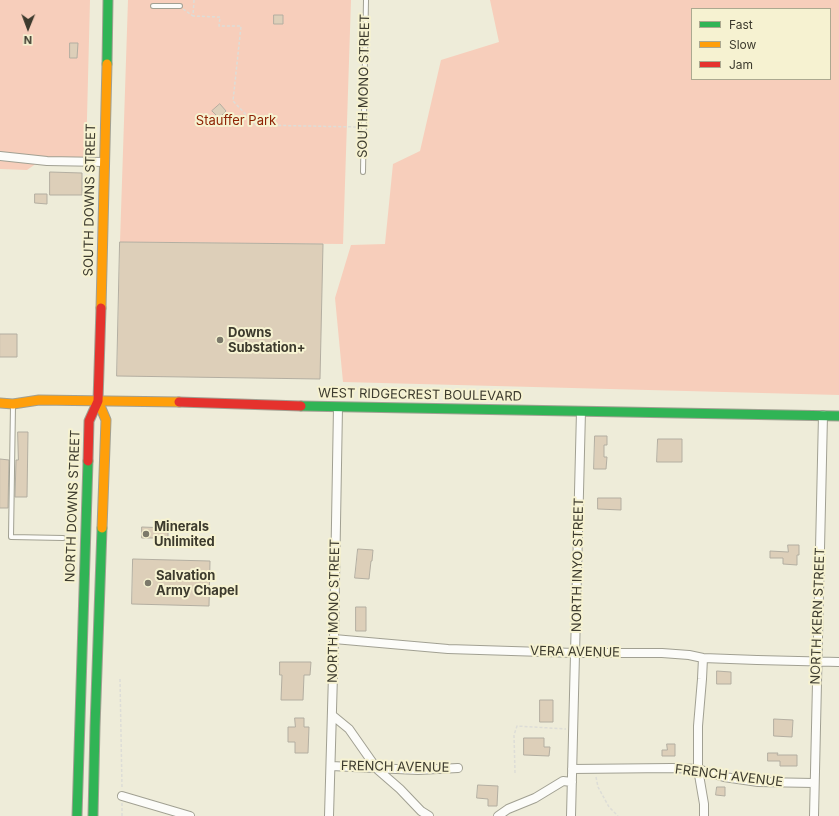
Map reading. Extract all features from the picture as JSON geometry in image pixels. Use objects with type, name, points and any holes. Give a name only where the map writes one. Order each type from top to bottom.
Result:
[{"type":"main road","name":"SOUTH DOWNS STREET","points":[[98,401],[108,0]]},
{"type":"main road","name":"WEST RIDGECREST BOULEVARD","points":[[0,404],[13,404],[39,400],[839,416]]},
{"type":"main road","name":"NORTH DOWNS STREET","points":[[77,816],[89,421],[98,401]]},
{"type":"main road","points":[[93,816],[106,420],[98,401]]},
{"type":"street","points":[[0,156],[47,161],[104,162]]},
{"type":"street","name":"NORTH MONO STREET","points":[[329,816],[338,407]]},
{"type":"street","name":"NORTH INYO STREET","points":[[571,816],[581,411]]},
{"type":"street","name":"NORTH KERN STREET","points":[[814,816],[823,415]]},
{"type":"street","name":"VERA AVENUE","points":[[334,639],[448,648],[575,653],[662,653],[689,655],[703,658],[839,662]]},
{"type":"street","points":[[703,658],[698,726],[698,769],[704,804],[704,816]]},
{"type":"street","points":[[332,715],[350,729],[376,768],[400,789],[421,811],[429,816]]},
{"type":"street","name":"FRENCH AVENUE","points":[[331,766],[418,770],[458,768]]},
{"type":"street","name":"FRENCH AVENUE","points":[[572,769],[698,769],[724,777],[758,782],[814,783]]},
{"type":"street","points":[[498,816],[508,809],[535,798],[563,781],[572,782]]},
{"type":"street","points":[[122,796],[190,816]]},
{"type":"lane","name":"SOUTH MONO STREET","points":[[363,172],[366,0]]},
{"type":"lane","points":[[153,6],[180,6]]},
{"type":"lane","points":[[13,404],[11,537],[63,538]]},
{"type":"path","points":[[193,16],[194,0]]},
{"type":"path","points":[[180,6],[193,16],[220,17],[219,26],[241,26],[233,101],[256,125],[364,127]]},
{"type":"path","points":[[120,680],[122,816]]},
{"type":"path","points":[[515,773],[514,736],[518,726],[573,730]]},
{"type":"path","points":[[594,769],[598,787],[608,807],[618,816]]},
{"type":"green space","points":[[0,0],[90,0],[86,157],[53,159],[37,163],[27,170],[0,169]]},
{"type":"green space","name":"Stauffer Park","points":[[128,0],[351,0],[343,244],[120,242]]},
{"type":"green space","points":[[490,0],[839,0],[839,395],[343,382],[335,298],[351,245],[385,244],[393,164],[420,151],[441,60],[499,42]]},
{"type":"building","points":[[274,15],[283,15],[283,24],[274,24]]},
{"type":"building","points":[[70,43],[78,43],[77,58],[70,58]]},
{"type":"building","points":[[220,104],[226,111],[219,118],[212,111]]},
{"type":"building","points":[[50,172],[82,173],[82,195],[50,195]]},
{"type":"building","points":[[35,194],[47,194],[47,204],[35,203]]},
{"type":"building","name":"Downs Substation+","points":[[120,242],[323,244],[320,379],[117,376]]},
{"type":"building","points":[[0,334],[17,334],[17,357],[0,357]]},
{"type":"building","points":[[18,432],[28,432],[27,497],[15,497],[16,460],[18,460]]},
{"type":"building","points":[[595,436],[607,436],[607,445],[604,445],[604,457],[607,457],[606,469],[594,469]]},
{"type":"building","points":[[658,439],[682,439],[682,462],[657,462]]},
{"type":"building","points":[[0,459],[9,460],[8,508],[0,508]]},
{"type":"building","points":[[598,498],[621,498],[621,510],[598,509]]},
{"type":"building","points":[[142,527],[168,528],[168,538],[142,538]]},
{"type":"building","points":[[788,545],[799,545],[797,565],[783,564],[783,558],[770,558],[770,551],[788,552]]},
{"type":"building","points":[[358,549],[373,550],[369,579],[355,578]]},
{"type":"building","points":[[133,559],[210,561],[209,606],[132,604]]},
{"type":"building","points":[[356,607],[366,607],[366,631],[356,631]]},
{"type":"building","points":[[280,662],[311,662],[310,675],[304,675],[303,700],[281,700],[282,675],[280,675]]},
{"type":"building","points":[[717,671],[731,672],[731,684],[717,684]]},
{"type":"building","points":[[540,700],[553,700],[553,722],[540,722]]},
{"type":"building","points":[[295,718],[304,718],[304,727],[309,727],[308,753],[295,753],[295,742],[288,742],[288,727],[295,727]]},
{"type":"building","points":[[774,719],[793,720],[792,737],[774,736]]},
{"type":"building","points":[[524,738],[544,738],[544,747],[550,747],[549,756],[524,755]]},
{"type":"building","points":[[667,744],[675,744],[675,756],[662,756],[662,750],[667,750]]},
{"type":"building","points":[[768,753],[778,753],[777,755],[797,755],[797,766],[780,766],[780,761],[768,761]]},
{"type":"building","points":[[478,785],[498,786],[497,806],[488,806],[488,799],[477,798]]},
{"type":"building","points":[[717,787],[725,787],[725,796],[716,795]]},
{"type":"traffic: fast","points":[[107,64],[108,0]]},
{"type":"traffic: fast","points":[[301,406],[839,416]]},
{"type":"traffic: fast","points":[[77,816],[88,461]]},
{"type":"traffic: fast","points":[[93,816],[102,528]]},
{"type":"traffic: slow","points":[[101,308],[107,64]]},
{"type":"traffic: slow","points":[[0,403],[13,404],[39,400],[179,402]]},
{"type":"traffic: slow","points":[[98,401],[106,420],[102,528]]},
{"type":"traffic: jam","points":[[88,461],[89,421],[98,401],[101,308]]},
{"type":"traffic: jam","points":[[179,402],[301,406]]},
{"type":"place","name":"Downs Substation+","points":[[220,340]]},
{"type":"place","name":"Minerals Unlimited","points":[[146,534]]},
{"type":"place","name":"Salvation Army Chapel","points":[[148,583]]}]
